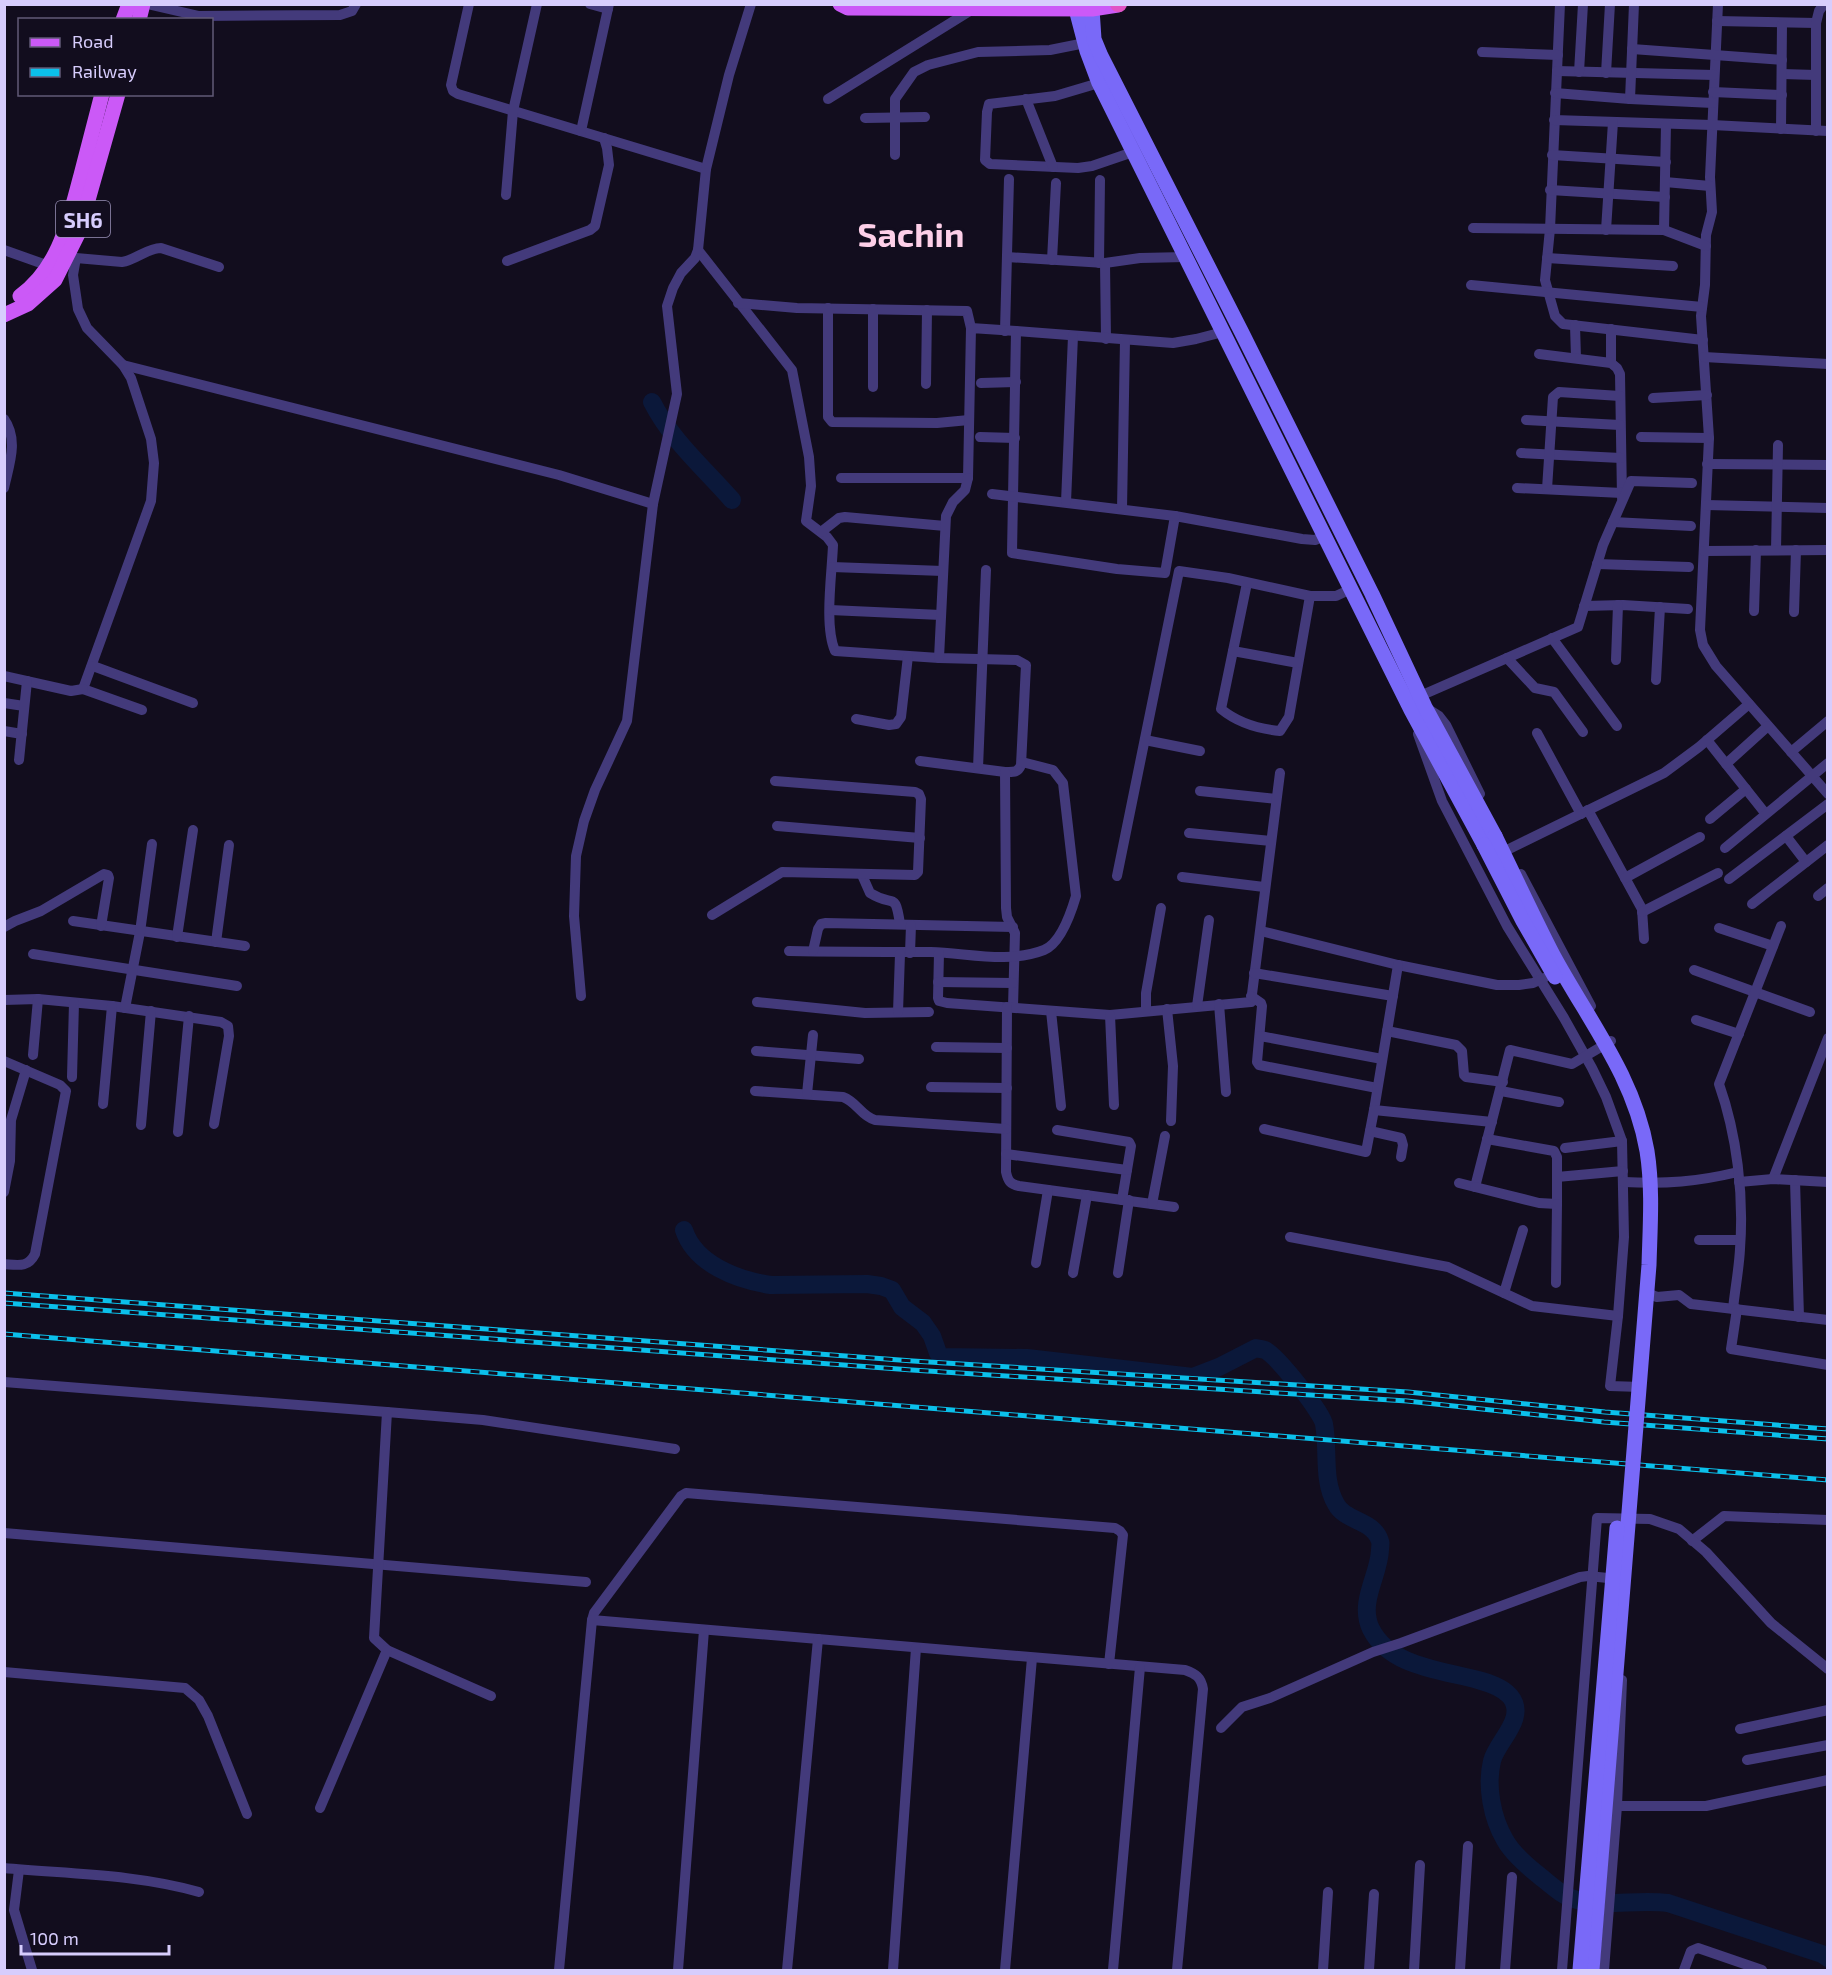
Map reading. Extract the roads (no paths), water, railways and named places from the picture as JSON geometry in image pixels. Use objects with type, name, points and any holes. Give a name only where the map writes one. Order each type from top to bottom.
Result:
[{"type":"main road","points":[[840,4],[848,8],[1084,9],[1118,5]]},
{"type":"main road","points":[[1084,9],[1085,43],[1099,83],[1351,589],[1417,703]]},
{"type":"main road","points":[[1084,9],[1101,56],[1240,327],[1349,548],[1417,703],[1444,757],[1554,956],[1604,1039],[1632,1099],[1642,1127],[1651,1197],[1648,1265],[1592,1971]]},
{"type":"main road","name":"SH6","points":[[67,254],[68,222],[101,96]]},
{"type":"main road","name":"SH6","points":[[4,304],[13,301],[31,288],[55,267],[67,254],[79,232],[117,96]]},
{"type":"main road","name":"SH6","points":[[4,315],[28,304],[55,280],[55,267]]},
{"type":"main road","points":[[1224,334],[1240,327]]},
{"type":"main road","points":[[1269,423],[1283,417]]},
{"type":"main road","points":[[1334,555],[1349,548]]},
{"type":"main road","points":[[1490,840],[1541,955],[1608,1061],[1636,1137],[1641,1171],[1641,1243],[1580,1971]]},
{"type":"street","points":[[145,4],[199,16],[340,15],[352,11],[356,4]]},
{"type":"street","points":[[470,4],[451,86],[453,91],[706,169]]},
{"type":"street","points":[[506,195],[513,111],[537,4]]},
{"type":"street","points":[[581,131],[608,7],[590,4]]},
{"type":"street","points":[[581,996],[574,916],[576,856],[584,820],[595,790],[627,721],[653,504],[677,394],[667,306],[681,273],[695,258],[698,250],[706,169],[729,75],[752,4]]},
{"type":"street","points":[[1560,4],[1550,230],[1545,280],[1555,316],[1558,321],[1575,325],[1703,340]]},
{"type":"street","points":[[1579,72],[1583,4]]},
{"type":"street","points":[[1606,73],[1610,4]]},
{"type":"street","points":[[1630,99],[1634,4]]},
{"type":"street","points":[[1718,4],[1710,186],[1712,212],[1706,235],[1706,285],[1701,316],[1709,438],[1700,630],[1703,645],[1716,666],[1827,794]]},
{"type":"street","points":[[1816,131],[1816,23],[1819,11],[1824,4]]},
{"type":"street","points":[[828,99],[975,8]]},
{"type":"street","points":[[1717,21],[1816,23]]},
{"type":"street","points":[[1781,129],[1782,24]]},
{"type":"street","points":[[895,155],[895,99],[914,72],[928,65],[978,52],[1050,50],[1085,43]]},
{"type":"street","points":[[1632,49],[1782,60]]},
{"type":"street","points":[[1482,52],[1558,55]]},
{"type":"street","points":[[1816,52],[1827,52]]},
{"type":"street","points":[[1557,71],[1714,75]]},
{"type":"street","points":[[1782,74],[1816,75]]},
{"type":"street","points":[[1099,83],[1055,96],[990,104],[987,112],[985,160],[990,164],[1078,168],[1092,166],[1133,152]]},
{"type":"street","points":[[1555,93],[1630,99],[1782,95]]},
{"type":"street","points":[[1026,99],[1053,167]]},
{"type":"street","points":[[1816,107],[1827,107]]},
{"type":"street","points":[[865,118],[925,117]]},
{"type":"street","points":[[1554,120],[1827,131]]},
{"type":"street","points":[[1606,230],[1612,122]]},
{"type":"street","points":[[1664,230],[1666,124]]},
{"type":"street","points":[[507,261],[590,230],[595,226],[609,165],[604,138]]},
{"type":"street","points":[[1552,155],[1666,162]]},
{"type":"street","points":[[1009,178],[1007,257],[1016,382],[1012,554],[1165,573],[1175,516]]},
{"type":"street","points":[[1100,180],[1106,339]]},
{"type":"street","points":[[1665,182],[1710,186]]},
{"type":"street","points":[[1052,260],[1056,183]]},
{"type":"street","points":[[1550,190],[1665,197]]},
{"type":"street","points":[[1473,228],[1664,230],[1706,246]]},
{"type":"street","points":[[83,689],[141,533],[154,485],[151,439],[130,378],[123,365],[87,328],[82,319],[67,254],[122,262],[129,261],[155,248],[161,248],[219,267]]},
{"type":"street","points":[[4,250],[55,267]]},
{"type":"street","points":[[698,250],[792,370],[809,457],[811,486],[807,521],[833,545],[830,610],[831,642],[835,651],[939,658],[1017,660],[1026,665],[1022,762],[1019,770],[1005,772],[921,761]]},
{"type":"street","points":[[1007,257],[1102,263],[1140,258],[1186,257]]},
{"type":"street","points":[[1547,258],[1673,266]]},
{"type":"street","points":[[1471,285],[1702,308]]},
{"type":"street","points":[[738,303],[828,308],[967,311],[971,328],[968,478],[965,490],[953,502],[946,516],[939,658]]},
{"type":"street","points":[[828,308],[828,417],[832,422],[937,423],[969,420]]},
{"type":"street","points":[[873,309],[873,387]]},
{"type":"street","points":[[926,384],[927,310]]},
{"type":"street","points":[[1575,325],[1576,358]]},
{"type":"street","points":[[971,328],[1173,343],[1224,334]]},
{"type":"street","points":[[1611,329],[1611,363]]},
{"type":"street","points":[[1066,502],[1073,336]]},
{"type":"street","points":[[1122,509],[1125,340]]},
{"type":"street","points":[[1539,354],[1611,363],[1617,368],[1620,374],[1622,497]]},
{"type":"street","points":[[1704,357],[1827,364]]},
{"type":"street","points":[[123,365],[559,475],[653,504]]},
{"type":"street","points":[[981,383],[1016,382]]},
{"type":"street","points":[[1547,489],[1553,397],[1559,392],[1620,396]]},
{"type":"street","points":[[1653,398],[1707,395]]},
{"type":"street","points":[[4,419],[9,426],[13,444],[4,488]]},
{"type":"street","points":[[1526,420],[1620,425]]},
{"type":"street","points":[[980,437],[1015,438]]},
{"type":"street","points":[[1641,437],[1709,438]]},
{"type":"street","points":[[1776,550],[1778,445]]},
{"type":"street","points":[[1521,453],[1621,458]]},
{"type":"street","points":[[1707,464],[1827,465]]},
{"type":"street","points":[[841,478],[968,478]]},
{"type":"street","points":[[1417,703],[1507,658],[1578,627],[1597,564],[1630,481],[1692,483]]},
{"type":"street","points":[[1517,488],[1622,497]]},
{"type":"street","points":[[992,494],[1175,516],[1302,539],[1315,540],[1325,536]]},
{"type":"street","points":[[1706,505],[1827,508]]},
{"type":"street","points":[[820,532],[839,518],[845,517],[945,526]]},
{"type":"street","points":[[1613,522],[1691,526]]},
{"type":"street","points":[[1754,611],[1756,550]]},
{"type":"street","points":[[1794,612],[1796,550]]},
{"type":"street","points":[[1704,551],[1827,550]]},
{"type":"street","points":[[1597,564],[1689,567]]},
{"type":"street","points":[[832,567],[943,571]]},
{"type":"street","points":[[1165,569],[1310,596],[1336,596],[1351,589]]},
{"type":"street","points":[[978,768],[986,570]]},
{"type":"street","points":[[1117,876],[1179,571]]},
{"type":"street","points":[[1248,583],[1221,709],[1232,718],[1264,730],[1280,731],[1288,717],[1310,596]]},
{"type":"street","points":[[1584,606],[1618,605],[1688,609]]},
{"type":"street","points":[[1616,660],[1618,605]]},
{"type":"street","points":[[1656,680],[1660,607]]},
{"type":"street","points":[[830,610],[941,615]]},
{"type":"street","points":[[1552,638],[1617,726]]},
{"type":"street","points":[[1233,651],[1298,663]]},
{"type":"street","points":[[856,719],[890,725],[896,723],[901,717],[908,656]]},
{"type":"street","points":[[1507,658],[1534,688],[1554,692],[1583,732]]},
{"type":"street","points":[[93,666],[193,703]]},
{"type":"street","points":[[4,676],[71,691],[83,689],[142,710]]},
{"type":"street","points":[[19,760],[27,681]]},
{"type":"street","points":[[4,703],[24,706]]},
{"type":"street","points":[[1417,703],[1440,716],[1446,724],[1567,963],[1611,1041],[1635,1090],[1645,1119],[1656,1184],[1652,1295],[1641,1387],[1610,1386],[1624,1236],[1622,1141],[1606,1097],[1585,1055],[1507,926],[1442,801],[1425,756],[1417,703]]},
{"type":"street","points":[[1509,849],[1664,773],[1749,704]]},
{"type":"street","points":[[1791,752],[1827,721]]},
{"type":"street","points":[[1726,764],[1768,726]]},
{"type":"street","points":[[4,731],[22,734]]},
{"type":"street","points":[[1537,733],[1625,878],[1642,912],[1644,939]]},
{"type":"street","points":[[1145,740],[1200,751]]},
{"type":"street","points":[[1707,740],[1765,813]]},
{"type":"street","points":[[789,951],[939,953],[1014,957],[1046,949],[1059,935],[1076,896],[1063,783],[1053,770],[1022,762]]},
{"type":"street","points":[[1725,848],[1827,763]]},
{"type":"street","points":[[1005,772],[1006,908],[1007,917],[1015,933],[1007,1048],[1006,1172],[1008,1180],[1011,1184],[1048,1190],[1174,1206]]},
{"type":"street","points":[[939,953],[938,998],[942,1002],[1110,1015],[1251,1002],[1280,773]]},
{"type":"street","points":[[712,915],[782,872],[915,875],[919,867],[921,799],[919,794],[775,781]]},
{"type":"street","points":[[1710,819],[1746,789]]},
{"type":"street","points":[[1200,791],[1276,799]]},
{"type":"street","points":[[1729,879],[1827,804]]},
{"type":"street","points":[[777,826],[920,838]]},
{"type":"street","points":[[177,937],[193,830]]},
{"type":"street","points":[[1190,833],[1270,841]]},
{"type":"street","points":[[1786,836],[1806,862]]},
{"type":"street","points":[[1625,878],[1700,837]]},
{"type":"street","points":[[125,1008],[140,932],[152,844]]},
{"type":"street","points":[[216,942],[229,845]]},
{"type":"street","points":[[1752,904],[1827,845]]},
{"type":"street","points":[[1642,912],[1718,873]]},
{"type":"street","points":[[4,927],[41,911],[104,874],[108,874],[101,926]]},
{"type":"street","points":[[862,875],[870,893],[893,901],[897,905],[906,925],[898,1012]]},
{"type":"street","points":[[1182,877],[1264,887]]},
{"type":"street","points":[[1818,896],[1827,888]]},
{"type":"street","points":[[1146,1010],[1146,993],[1161,908]]},
{"type":"street","points":[[1197,1006],[1209,920]]},
{"type":"street","points":[[73,921],[245,946]]},
{"type":"street","points":[[813,951],[820,924],[826,922],[1012,927]]},
{"type":"street","points":[[1780,926],[1719,1084],[1725,1102],[1739,1177],[1740,1240],[1731,1349],[1827,1365]]},
{"type":"street","points":[[1719,928],[1773,946]]},
{"type":"street","points":[[1261,930],[1398,965],[1497,985],[1519,986],[1539,981],[1567,963]]},
{"type":"street","points":[[33,954],[237,986]]},
{"type":"street","points":[[1264,1130],[1366,1152],[1398,965]]},
{"type":"street","points":[[1694,970],[1810,1012]]},
{"type":"street","points":[[1254,973],[1393,996]]},
{"type":"street","points":[[938,982],[1013,983]]},
{"type":"street","points":[[1251,996],[1262,1003],[1257,1062],[1260,1065],[1377,1088]]},
{"type":"street","points":[[33,1054],[38,999]]},
{"type":"street","points":[[4,1000],[38,999],[112,1005],[189,1016],[221,1022],[228,1026],[229,1036],[214,1124]]},
{"type":"street","points":[[757,1002],[865,1013],[929,1012]]},
{"type":"street","points":[[72,1077],[74,1003]]},
{"type":"street","points":[[1219,1004],[1226,1092]]},
{"type":"street","points":[[103,1104],[112,1005]]},
{"type":"street","points":[[1167,1009],[1173,1066],[1171,1121]]},
{"type":"street","points":[[141,1125],[151,1011]]},
{"type":"street","points":[[1051,1011],[1061,1106]]},
{"type":"street","points":[[1110,1015],[1114,1105]]},
{"type":"street","points":[[178,1132],[189,1016]]},
{"type":"street","points":[[1696,1020],[1738,1034]]},
{"type":"street","points":[[1387,1031],[1456,1045],[1462,1051],[1466,1077],[1559,1102]]},
{"type":"street","points":[[807,1094],[813,1035]]},
{"type":"street","points":[[1260,1036],[1382,1059]]},
{"type":"street","points":[[1773,1179],[1827,1038]]},
{"type":"street","points":[[1475,1186],[1510,1050],[1572,1064],[1611,1041]]},
{"type":"street","points":[[936,1047],[1007,1048]]},
{"type":"street","points":[[756,1052],[859,1059]]},
{"type":"street","points":[[4,1060],[65,1088],[66,1096],[35,1254],[28,1264],[23,1266],[4,1264]]},
{"type":"street","points":[[4,1192],[10,1161],[11,1120],[26,1070]]},
{"type":"street","points":[[932,1087],[1007,1088]]},
{"type":"street","points":[[754,1091],[843,1097],[854,1103],[867,1118],[876,1120],[1006,1129]]},
{"type":"street","points":[[1374,1110],[1492,1122]]},
{"type":"street","points":[[1058,1130],[1129,1142],[1131,1146],[1118,1273]]},
{"type":"street","points":[[1370,1131],[1401,1138],[1403,1145],[1401,1157]]},
{"type":"street","points":[[1152,1204],[1165,1136]]},
{"type":"street","points":[[1487,1139],[1550,1149],[1557,1157],[1556,1283]]},
{"type":"street","points":[[1565,1148],[1622,1141]]},
{"type":"street","points":[[1006,1154],[1127,1170]]},
{"type":"street","points":[[1557,1177],[1623,1176],[1656,1184],[1739,1177],[1827,1182]]},
{"type":"street","points":[[1795,1180],[1799,1317]]},
{"type":"street","points":[[1459,1184],[1539,1203],[1557,1204]]},
{"type":"street","points":[[1036,1263],[1048,1190]]},
{"type":"street","points":[[1073,1273],[1087,1195]]},
{"type":"street","points":[[1504,1293],[1523,1230]]},
{"type":"street","points":[[1290,1237],[1448,1267],[1540,1308],[1618,1316]]},
{"type":"street","points":[[1699,1240],[1740,1240]]},
{"type":"street","points":[[1652,1295],[1657,1297],[1679,1296],[1691,1304],[1827,1320]]},
{"type":"street","points":[[4,1382],[483,1420],[675,1449]]},
{"type":"street","points":[[387,1412],[374,1638],[387,1650],[491,1696]]},
{"type":"street","points":[[559,1971],[592,1620],[594,1613],[681,1496],[686,1493],[1115,1528],[1123,1535],[1109,1664]]},
{"type":"street","points":[[1692,1540],[1727,1516],[1827,1520]]},
{"type":"street","points":[[1562,1971],[1597,1518],[1650,1520],[1679,1529],[1706,1552],[1771,1623],[1827,1669]]},
{"type":"street","points":[[1604,1971],[1617,1806],[1627,1580],[1632,1519]]},
{"type":"street","points":[[4,1533],[586,1582]]},
{"type":"street","points":[[1221,1728],[1242,1707],[1270,1698],[1373,1652],[1580,1578],[1593,1576],[1627,1580]]},
{"type":"street","points":[[592,1620],[1192,1672],[1202,1680],[1203,1689],[1177,1971]]},
{"type":"street","points":[[678,1971],[704,1630]]},
{"type":"street","points":[[787,1971],[818,1639]]},
{"type":"street","points":[[893,1971],[916,1648]]},
{"type":"street","points":[[320,1808],[387,1650]]},
{"type":"street","points":[[1005,1971],[1032,1658]]},
{"type":"street","points":[[1113,1971],[1140,1667]]},
{"type":"street","points":[[4,1672],[184,1688],[199,1700],[208,1716],[247,1814]]},
{"type":"street","points":[[1740,1729],[1827,1710]]},
{"type":"street","points":[[1747,1761],[1827,1745]]},
{"type":"street","points":[[1617,1806],[1706,1806],[1827,1780]]},
{"type":"street","points":[[1460,1971],[1468,1846]]},
{"type":"street","points":[[1414,1971],[1420,1865]]},
{"type":"street","points":[[4,1868],[134,1879],[174,1885],[199,1892]]},
{"type":"street","points":[[19,1870],[14,1910],[32,1971]]},
{"type":"street","points":[[1505,1971],[1512,1877]]},
{"type":"street","points":[[1323,1971],[1328,1892]]},
{"type":"street","points":[[1369,1971],[1374,1894]]},
{"type":"street","points":[[1684,1971],[1691,1952],[1698,1948],[1762,1971]]},
{"type":"waterway","points":[[652,402],[679,442],[732,500]]},
{"type":"waterway","points":[[684,1230],[697,1252],[707,1261],[731,1274],[758,1283],[771,1285],[867,1284],[892,1290],[902,1307],[923,1323],[942,1357],[1027,1358],[1193,1377],[1256,1348],[1265,1350],[1308,1397],[1324,1424],[1329,1485],[1336,1504],[1340,1510],[1371,1528],[1380,1542],[1379,1560],[1370,1589],[1367,1609],[1371,1629],[1380,1642],[1391,1652],[1418,1665],[1495,1686],[1507,1693],[1515,1704],[1514,1721],[1495,1753],[1490,1771],[1491,1802],[1497,1822],[1505,1840],[1515,1854],[1550,1885],[1577,1900],[1598,1903],[1668,1903],[1822,1954],[1828,1958]]},
{"type":"railway","points":[[4,1293],[913,1361],[1408,1392],[1605,1412],[1828,1429]]},
{"type":"railway","points":[[4,1303],[912,1370],[1407,1401],[1604,1422],[1828,1439]]},
{"type":"railway","points":[[4,1334],[1828,1480]]},
{"type":"district","name":"Sachin","points":[[911,233]]}]
